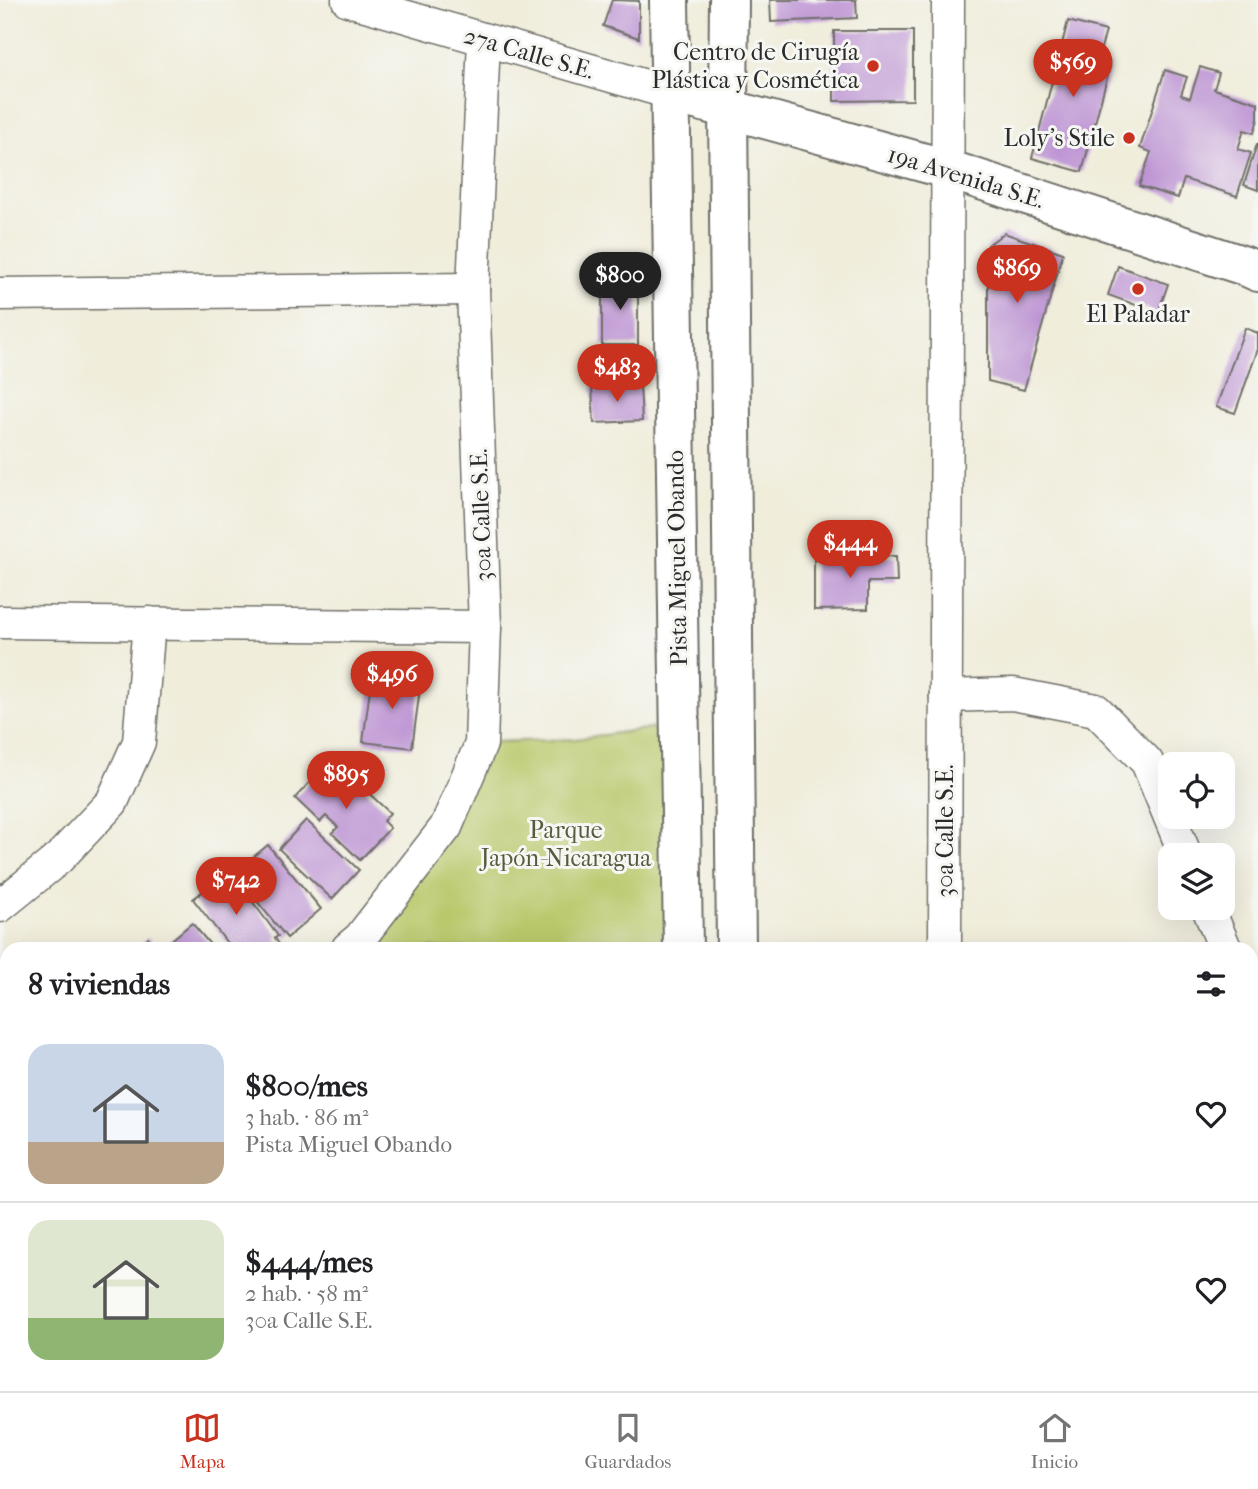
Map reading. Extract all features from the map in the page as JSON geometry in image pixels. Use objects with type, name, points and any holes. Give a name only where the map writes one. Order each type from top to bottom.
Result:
[{"type":"main road","name":"Pista Miguel Obando","points":[[669,0],[683,942]]},
{"type":"main road","points":[[729,0],[736,942]]},
{"type":"main road","name":"19a Avenida S.E.","points":[[670,93],[947,169],[1258,272]]},
{"type":"street","name":"27a Calle S.E.","points":[[348,0],[670,93]]},
{"type":"street","name":"30a Calle S.E.","points":[[945,942],[948,0]]},
{"type":"street","name":"30a Calle S.E.","points":[[355,942],[446,827],[481,744],[485,627],[473,289],[484,40]]},
{"type":"street","points":[[0,294],[473,289]]},
{"type":"street","points":[[0,622],[485,627]]},
{"type":"street","points":[[0,906],[58,859],[112,802],[139,742],[149,624]]},
{"type":"street","points":[[946,696],[1013,694],[1096,710],[1147,762],[1181,843]]},
{"type":"street","points":[[1213,920],[1222,942]]},
{"type":"green space","name":"Parque Japón-Nicaragua","points":[[674,725],[676,942],[368,942],[494,742],[575,739]]},
{"type":"building","points":[[612,0],[639,1],[639,38],[603,26]]},
{"type":"building","points":[[770,0],[856,0],[857,18],[771,22]]},
{"type":"building","points":[[1068,21],[1106,31],[1097,62],[1110,66],[1082,172],[1032,158]]},
{"type":"building","name":"Centro de Cirugía Plástica y Cosmética","points":[[834,31],[913,31],[913,100],[834,101]]},
{"type":"building","points":[[1200,67],[1219,73],[1214,89],[1258,103],[1258,119],[1254,133],[1244,130],[1238,149],[1251,153],[1237,196],[1184,179],[1178,198],[1139,186],[1151,152],[1140,148],[1165,70],[1187,77],[1181,95],[1190,98]]},
{"type":"building","points":[[1258,144],[1258,190],[1244,185]]},
{"type":"building","points":[[1004,233],[1063,253],[1024,390],[988,381],[988,245]]},
{"type":"building","name":"El Paladar","points":[[1118,266],[1168,284],[1158,313],[1108,295]]},
{"type":"building","points":[[638,279],[638,345],[602,345],[602,280]]},
{"type":"building","points":[[1245,328],[1258,333],[1258,349],[1235,413],[1216,407]]},
{"type":"building","points":[[640,384],[642,421],[594,423],[592,387]]},
{"type":"building","points":[[896,556],[897,582],[868,582],[868,609],[814,610],[814,558]]},
{"type":"building","points":[[372,674],[421,681],[412,748],[363,742]]},
{"type":"building","points":[[323,768],[336,781],[345,771],[390,813],[383,821],[390,828],[360,860],[332,833],[338,827],[326,816],[320,822],[295,798]]},
{"type":"building","points":[[306,820],[359,870],[332,899],[279,849]]},
{"type":"building","points":[[268,845],[321,909],[287,938],[234,873]]},
{"type":"building","points":[[226,874],[246,900],[249,897],[278,936],[275,938],[278,942],[226,942],[193,899]]},
{"type":"building","points":[[192,923],[208,942],[169,942]]},
{"type":"place","name":"Centro de Cirugía Plástica y Cosmética","points":[[873,66]]},
{"type":"place","name":"Loly's Stile","points":[[1129,138]]},
{"type":"place","name":"El Paladar","points":[[1138,289]]}]
